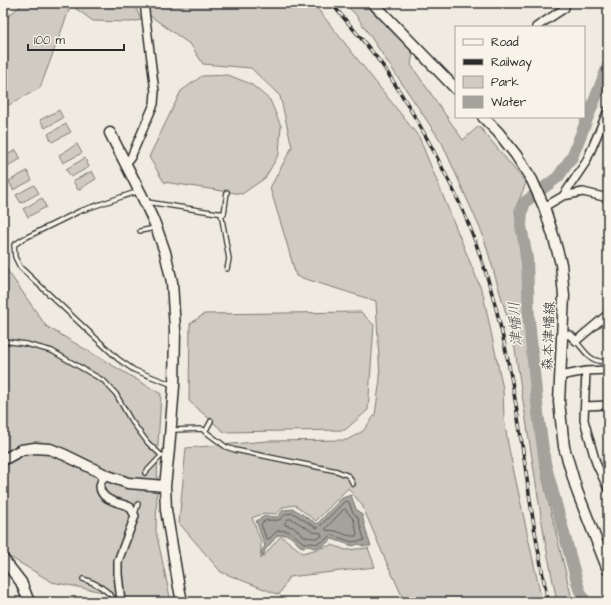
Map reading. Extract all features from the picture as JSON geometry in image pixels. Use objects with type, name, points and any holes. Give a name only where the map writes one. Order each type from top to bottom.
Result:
[{"type":"street","points":[[126,164],[131,157],[154,104],[155,92],[144,3]]},
{"type":"street","points":[[373,3],[455,86]]},
{"type":"street","points":[[538,26],[565,8],[562,3]]},
{"type":"street","points":[[563,196],[586,162],[608,110]]},
{"type":"street","name":"森本津幡線","points":[[484,118],[498,132],[516,155],[532,180],[544,207],[561,264],[564,296],[559,402],[564,446],[577,491],[608,570]]},
{"type":"street","points":[[110,133],[156,228],[165,252],[172,282],[176,330],[171,430],[166,452],[165,486],[166,510],[182,602]]},
{"type":"street","points":[[544,207],[563,196],[583,192],[608,198]]},
{"type":"street","points":[[562,334],[570,335],[576,341],[608,314]]},
{"type":"street","points":[[560,376],[586,371],[608,370]]},
{"type":"street","points":[[586,371],[584,420],[596,464],[608,489]]},
{"type":"street","points":[[585,406],[608,405]]},
{"type":"street","points":[[3,460],[21,450],[35,448],[50,449],[128,483],[165,486]]},
{"type":"street","points":[[105,474],[100,488],[103,495],[109,500],[130,507],[135,516],[118,561],[121,602]]},
{"type":"street","points":[[3,559],[21,582],[29,602]]},
{"type":"lane","points":[[139,191],[80,211],[23,239],[14,244],[15,257],[20,267],[118,359],[134,370],[174,386]]},
{"type":"lane","points":[[144,201],[224,214],[227,192]]},
{"type":"lane","points":[[221,213],[228,259],[227,269]]},
{"type":"lane","points":[[140,231],[156,228]]},
{"type":"lane","points":[[3,341],[26,344],[52,351],[104,381],[116,394],[130,419],[148,443],[166,452],[144,473]]},
{"type":"lane","points":[[576,341],[594,360],[608,362]]},
{"type":"lane","points":[[205,432],[211,421]]},
{"type":"lane","points":[[171,430],[202,430],[226,448],[337,471],[348,476],[353,484]]},
{"type":"lane","points":[[135,516],[138,504]]},
{"type":"lane","points":[[83,579],[96,583],[111,594],[116,602]]},
{"type":"green space","points":[[24,3],[134,3],[141,20],[130,22],[93,21],[71,5],[40,88],[3,108],[3,20]]},
{"type":"green space","points":[[147,3],[313,3],[419,137],[483,294],[503,389],[504,418],[508,444],[542,602],[405,602],[362,505],[348,488],[316,521],[295,505],[283,507],[277,514],[264,513],[252,518],[261,541],[261,559],[281,536],[303,553],[332,545],[346,550],[368,548],[375,567],[289,577],[279,595],[221,572],[179,523],[186,448],[267,441],[347,440],[363,431],[375,415],[380,379],[376,301],[296,276],[270,188],[292,147],[280,96],[251,68],[203,64],[191,45],[149,15]]},
{"type":"green space","points":[[344,3],[364,3],[413,53],[411,65],[463,140],[479,126],[526,183],[515,210],[522,267],[532,386],[543,479],[572,599],[576,602],[557,602],[545,541],[513,337],[483,235],[442,143],[356,15]]},
{"type":"green space","points":[[228,75],[251,84],[270,100],[281,126],[279,154],[265,178],[242,194],[164,182],[149,157],[181,91],[202,76]]},
{"type":"green space","points":[[59,110],[63,118],[45,128],[40,120]]},
{"type":"green space","points":[[66,124],[71,132],[52,142],[48,134]]},
{"type":"green space","points":[[77,144],[82,153],[63,163],[59,155]]},
{"type":"green space","points":[[16,150],[21,159],[3,168],[3,157]]},
{"type":"green space","points":[[85,158],[89,167],[71,177],[66,169]]},
{"type":"green space","points":[[27,171],[32,180],[13,190],[9,181]]},
{"type":"green space","points":[[92,171],[96,179],[78,190],[73,181]]},
{"type":"green space","points":[[34,185],[39,193],[21,203],[16,195]]},
{"type":"green space","points":[[42,198],[46,207],[28,217],[23,209]]},
{"type":"green space","points":[[3,264],[46,326],[161,394],[156,531],[171,602],[117,602],[103,592],[52,582],[3,553]]},
{"type":"green space","points":[[361,312],[374,325],[368,410],[345,430],[224,432],[189,401],[190,324],[204,314]]},
{"type":"water","points":[[351,495],[356,509],[362,515],[371,546],[363,546],[358,544],[353,546],[332,539],[323,546],[314,548],[309,546],[303,547],[288,535],[278,535],[265,550],[263,557],[261,555],[261,552],[265,546],[256,521],[265,516],[278,517],[283,510],[294,509],[317,524],[342,498]]},
{"type":"waterway","name":"津幡川","points":[[585,602],[579,589],[545,463],[538,413],[529,320],[527,258],[521,226],[522,211],[525,202],[558,177],[572,157],[608,66]]},
{"type":"tunnel","points":[[138,504],[145,473]]},
{"type":"railway","points":[[331,3],[377,58],[408,105],[449,182],[467,220],[477,247],[494,302],[510,370],[533,520],[548,602]]}]
